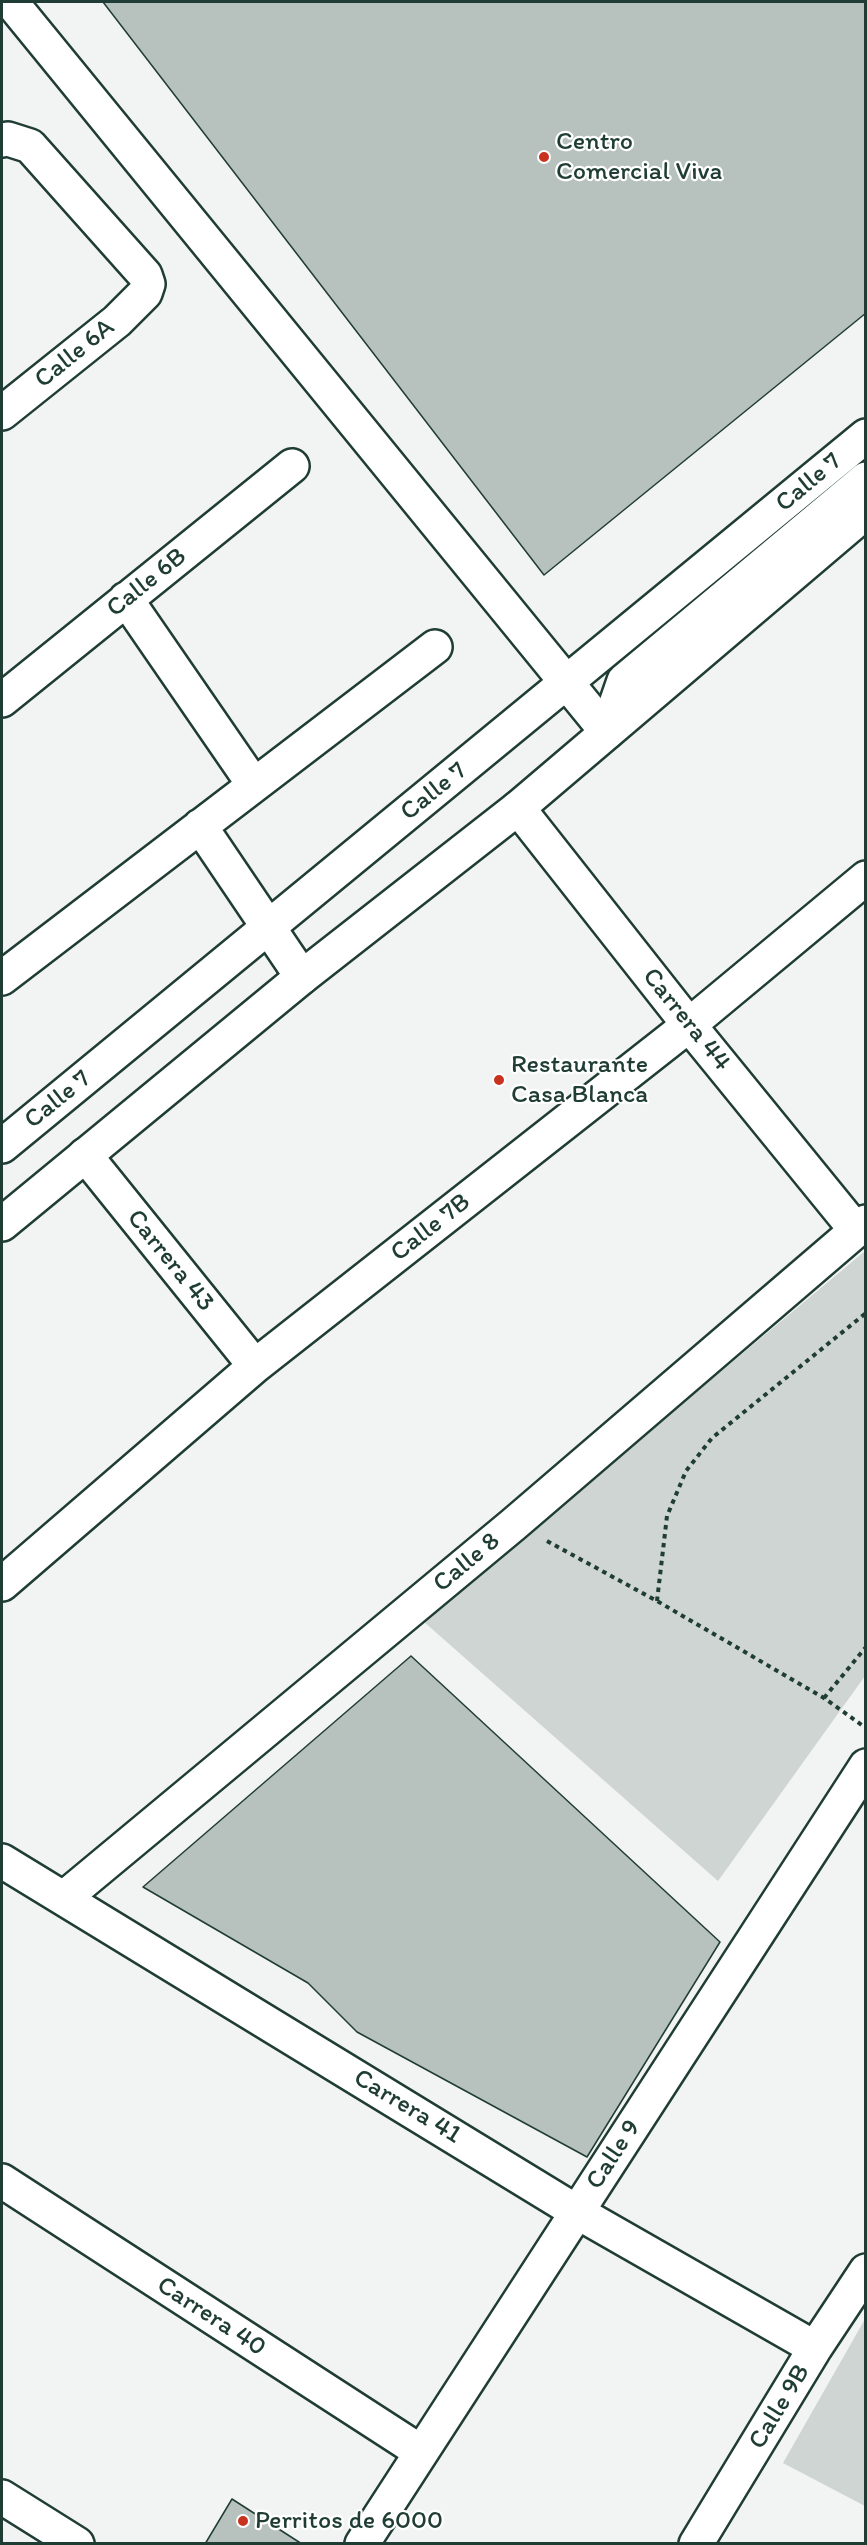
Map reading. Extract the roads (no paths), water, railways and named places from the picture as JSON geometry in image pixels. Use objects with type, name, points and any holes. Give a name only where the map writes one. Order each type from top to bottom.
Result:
[{"type":"street","points":[[11,2],[607,732]]},
{"type":"street","name":"Calle 6A","points":[[2,140],[8,139],[30,146],[145,275],[148,284],[145,293],[117,321],[2,413]]},
{"type":"street","name":"Calle 7","points":[[2,1146],[866,436]]},
{"type":"street","name":"Calle 6B","points":[[2,699],[292,465]]},
{"type":"street","name":"Calle 7","points":[[607,732],[624,681],[866,479]]},
{"type":"street","points":[[2,1224],[302,977],[518,808],[866,512]]},
{"type":"street","points":[[126,599],[254,785]]},
{"type":"street","points":[[2,978],[435,648]]},
{"type":"street","name":"Carrera 44","points":[[518,808],[689,1025],[861,1226]]},
{"type":"street","points":[[200,826],[302,977]]},
{"type":"street","name":"Calle 7B","points":[[2,1584],[255,1366],[689,1025],[866,878]]},
{"type":"street","name":"Carrera 43","points":[[85,1155],[255,1366]]},
{"type":"street","name":"Calle 8","points":[[64,1898],[514,1524],[861,1226]]},
{"type":"street","name":"Calle 9","points":[[362,2544],[866,1766]]},
{"type":"street","name":"Carrera 41","points":[[2,1861],[577,2212],[815,2348]]},
{"type":"street","name":"Carrera 40","points":[[2,2181],[421,2452]]},
{"type":"street","name":"Calle 9B","points":[[696,2544],[815,2348],[866,2271]]},
{"type":"street","points":[[2,2497],[77,2544]]},
{"type":"place","name":"Centro Comercial Viva","points":[[544,157]]},
{"type":"place","name":"Restaurante Casa Blanca","points":[[499,1080]]},
{"type":"place","name":"Perritos de 6000","points":[[243,2521]]}]
